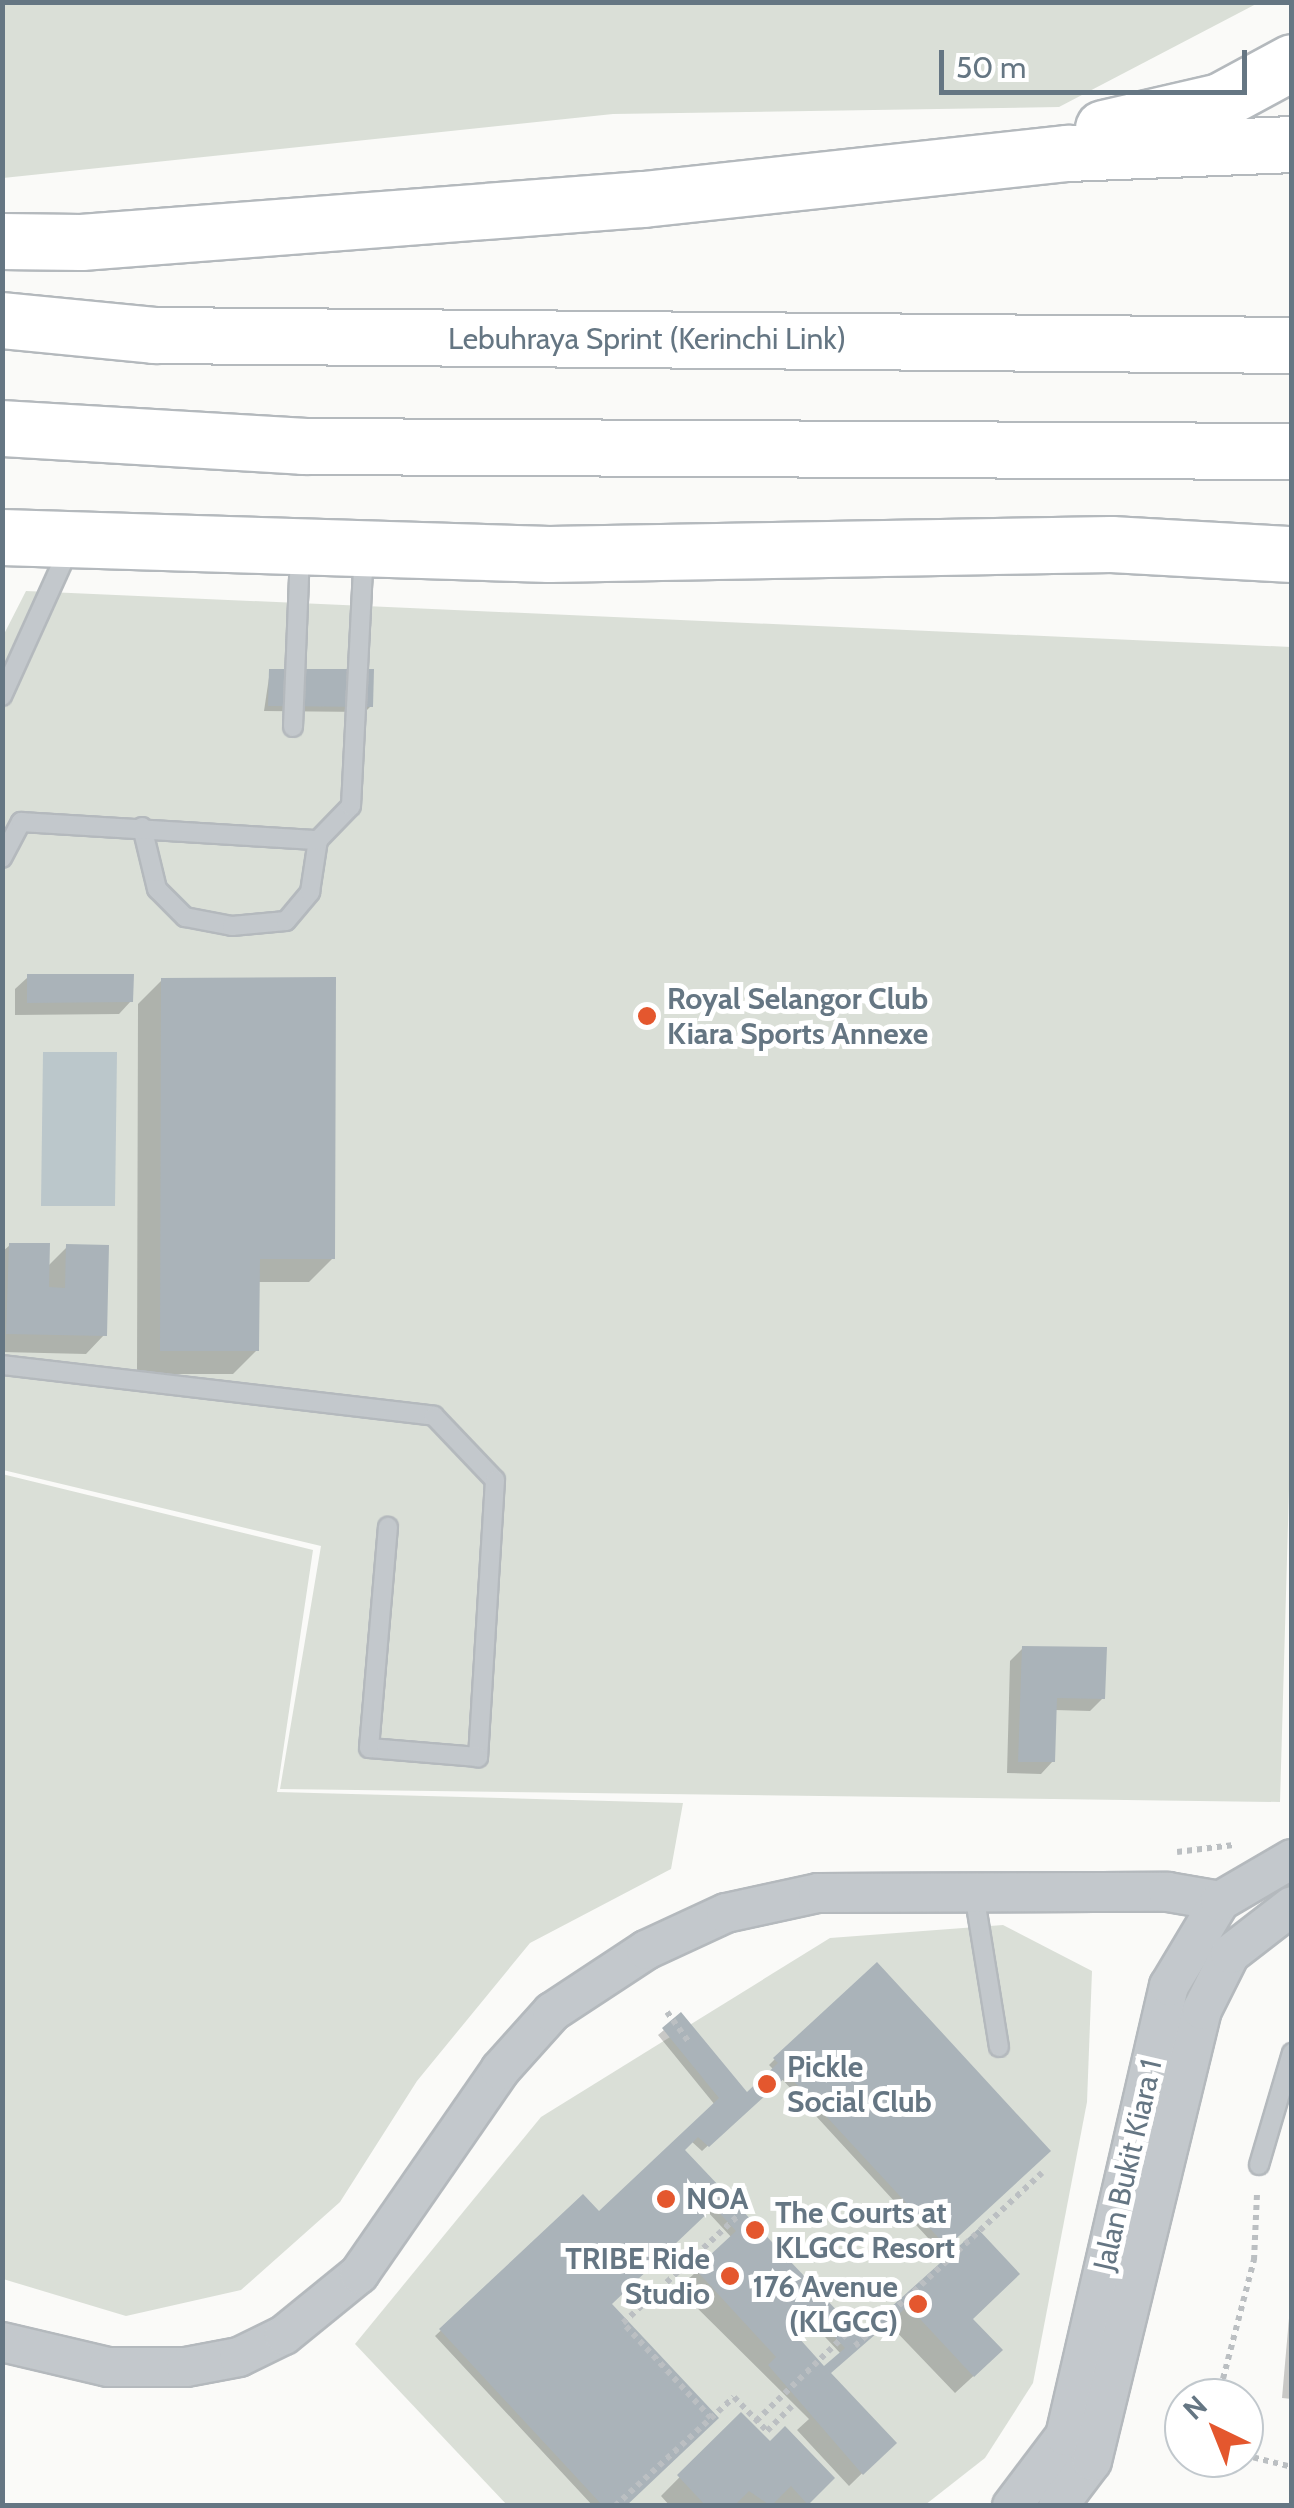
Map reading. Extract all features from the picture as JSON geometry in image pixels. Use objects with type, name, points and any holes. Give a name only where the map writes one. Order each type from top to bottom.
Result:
[{"type":"highway","points":[[1068,153],[1104,128],[1220,101],[1292,62]]},
{"type":"highway","points":[[2,241],[81,242],[643,200],[1068,153],[1292,144]]},
{"type":"highway","name":"Lebuhraya Sprint (Kerinchi Link)","points":[[2,320],[154,335],[1292,345]]},
{"type":"highway","points":[[2,428],[303,446],[1292,451]]},
{"type":"highway","points":[[26,543],[549,554],[1111,544],[1279,558]]},
{"type":"street","name":"Jalan Bukit Kiara 1","points":[[1012,2506],[1065,2436],[1169,1986],[1220,1902],[1292,1859]]},
{"type":"street","points":[[2,2342],[108,2367],[186,2367],[239,2356],[284,2335],[359,2274],[500,2070],[552,2012],[646,1950],[726,1913],[818,1893],[1168,1892],[1220,1902]]},
{"type":"street","name":"Jalan Bukit Kiara 1","points":[[1058,2506],[1092,2461],[1202,2010],[1230,1954],[1292,1906]]},
{"type":"lane","points":[[2,696],[26,543]]},
{"type":"lane","points":[[292,726],[300,548]]},
{"type":"lane","points":[[142,828],[156,889],[186,917],[232,926],[286,921],[310,892],[318,840],[351,806],[364,549]]},
{"type":"lane","points":[[2,858],[22,822],[318,840]]},
{"type":"lane","points":[[2,1365],[434,1416],[495,1480],[478,1757],[369,1748],[388,1528]]},
{"type":"lane","points":[[974,1893],[999,2047]]},
{"type":"lane","points":[[1259,2165],[1292,2053]]},
{"type":"path","points":[[1166,1853],[1246,1844]]},
{"type":"path","points":[[668,2012],[690,2044]]},
{"type":"path","points":[[1223,2378],[1254,2260],[1259,2165]]},
{"type":"path","points":[[856,2346],[1042,2173]]},
{"type":"path","points":[[711,2418],[623,2323],[738,2215]]},
{"type":"path","points":[[756,2420],[845,2334]]},
{"type":"path","points":[[615,2506],[734,2397],[767,2431],[794,2404]]},
{"type":"path","points":[[1264,2461],[1292,2467]]},
{"type":"shaded area","points":[[2,3],[1258,3],[1059,107],[613,114],[3,178]]},
{"type":"shaded area","name":"Royal Selangor Club Kiara Sports Annexe","points":[[26,591],[1291,647],[1292,1385],[1280,1802],[280,1789],[321,1546],[3,1470],[2,638]]},
{"type":"shaded area","points":[[43,1052],[117,1052],[115,1206],[41,1206]]},
{"type":"shaded area","points":[[2,1474],[313,1550],[277,1792],[683,1803],[671,1869],[530,1943],[417,2081],[340,2202],[241,2290],[126,2316],[3,2279]]},
{"type":"shaded area","name":"The Courts at KLGCC Resort","points":[[1003,1925],[1092,1971],[1087,2102],[1033,2383],[985,2458],[925,2505],[507,2505],[355,2344],[541,2117],[830,1938]]},
{"type":"building","points":[[269,669],[374,669],[373,707],[268,706]]},
{"type":"building","points":[[27,974],[134,974],[133,1002],[27,1003]]},
{"type":"building","points":[[336,977],[335,1259],[260,1259],[259,1351],[160,1351],[161,978]]},
{"type":"building","points":[[9,1243],[50,1243],[49,1287],[65,1288],[66,1244],[109,1245],[107,1336],[6,1334]]},
{"type":"building","points":[[1022,1646],[1107,1647],[1105,1699],[1057,1698],[1055,1762],[1018,1762]]},
{"type":"building","points":[[877,1962],[1051,2151],[947,2247],[788,2075],[709,2147],[698,2137],[685,2150],[860,2335],[978,2229],[1020,2274],[973,2319],[1003,2350],[974,2377],[908,2306],[831,2373],[897,2443],[863,2475],[768,2365],[776,2357],[695,2269],[736,2231],[714,2207],[612,2304],[719,2418],[626,2506],[603,2506],[439,2329],[583,2194],[599,2211],[719,2098],[662,2028],[681,2012],[747,2092],[778,2063],[773,2058]],"holes":[[[817,2318],[845,2348],[824,2366],[798,2337]]]},
{"type":"building","points":[[741,2412],[770,2441],[785,2426],[835,2478],[808,2505],[791,2486],[771,2506],[749,2491],[734,2506],[706,2506],[677,2475]]},
{"type":"place","name":"Royal Selangor Club Kiara Sports Annexe","points":[[647,1016]]},
{"type":"place","name":"Pickle Social Club","points":[[767,2084]]},
{"type":"place","name":"NOA","points":[[666,2199]]},
{"type":"place","name":"The Courts at KLGCC Resort","points":[[755,2230]]},
{"type":"place","name":"TRIBE Ride Studio","points":[[730,2276]]},
{"type":"place","name":"176 Avenue (KLGCC)","points":[[918,2304]]}]
